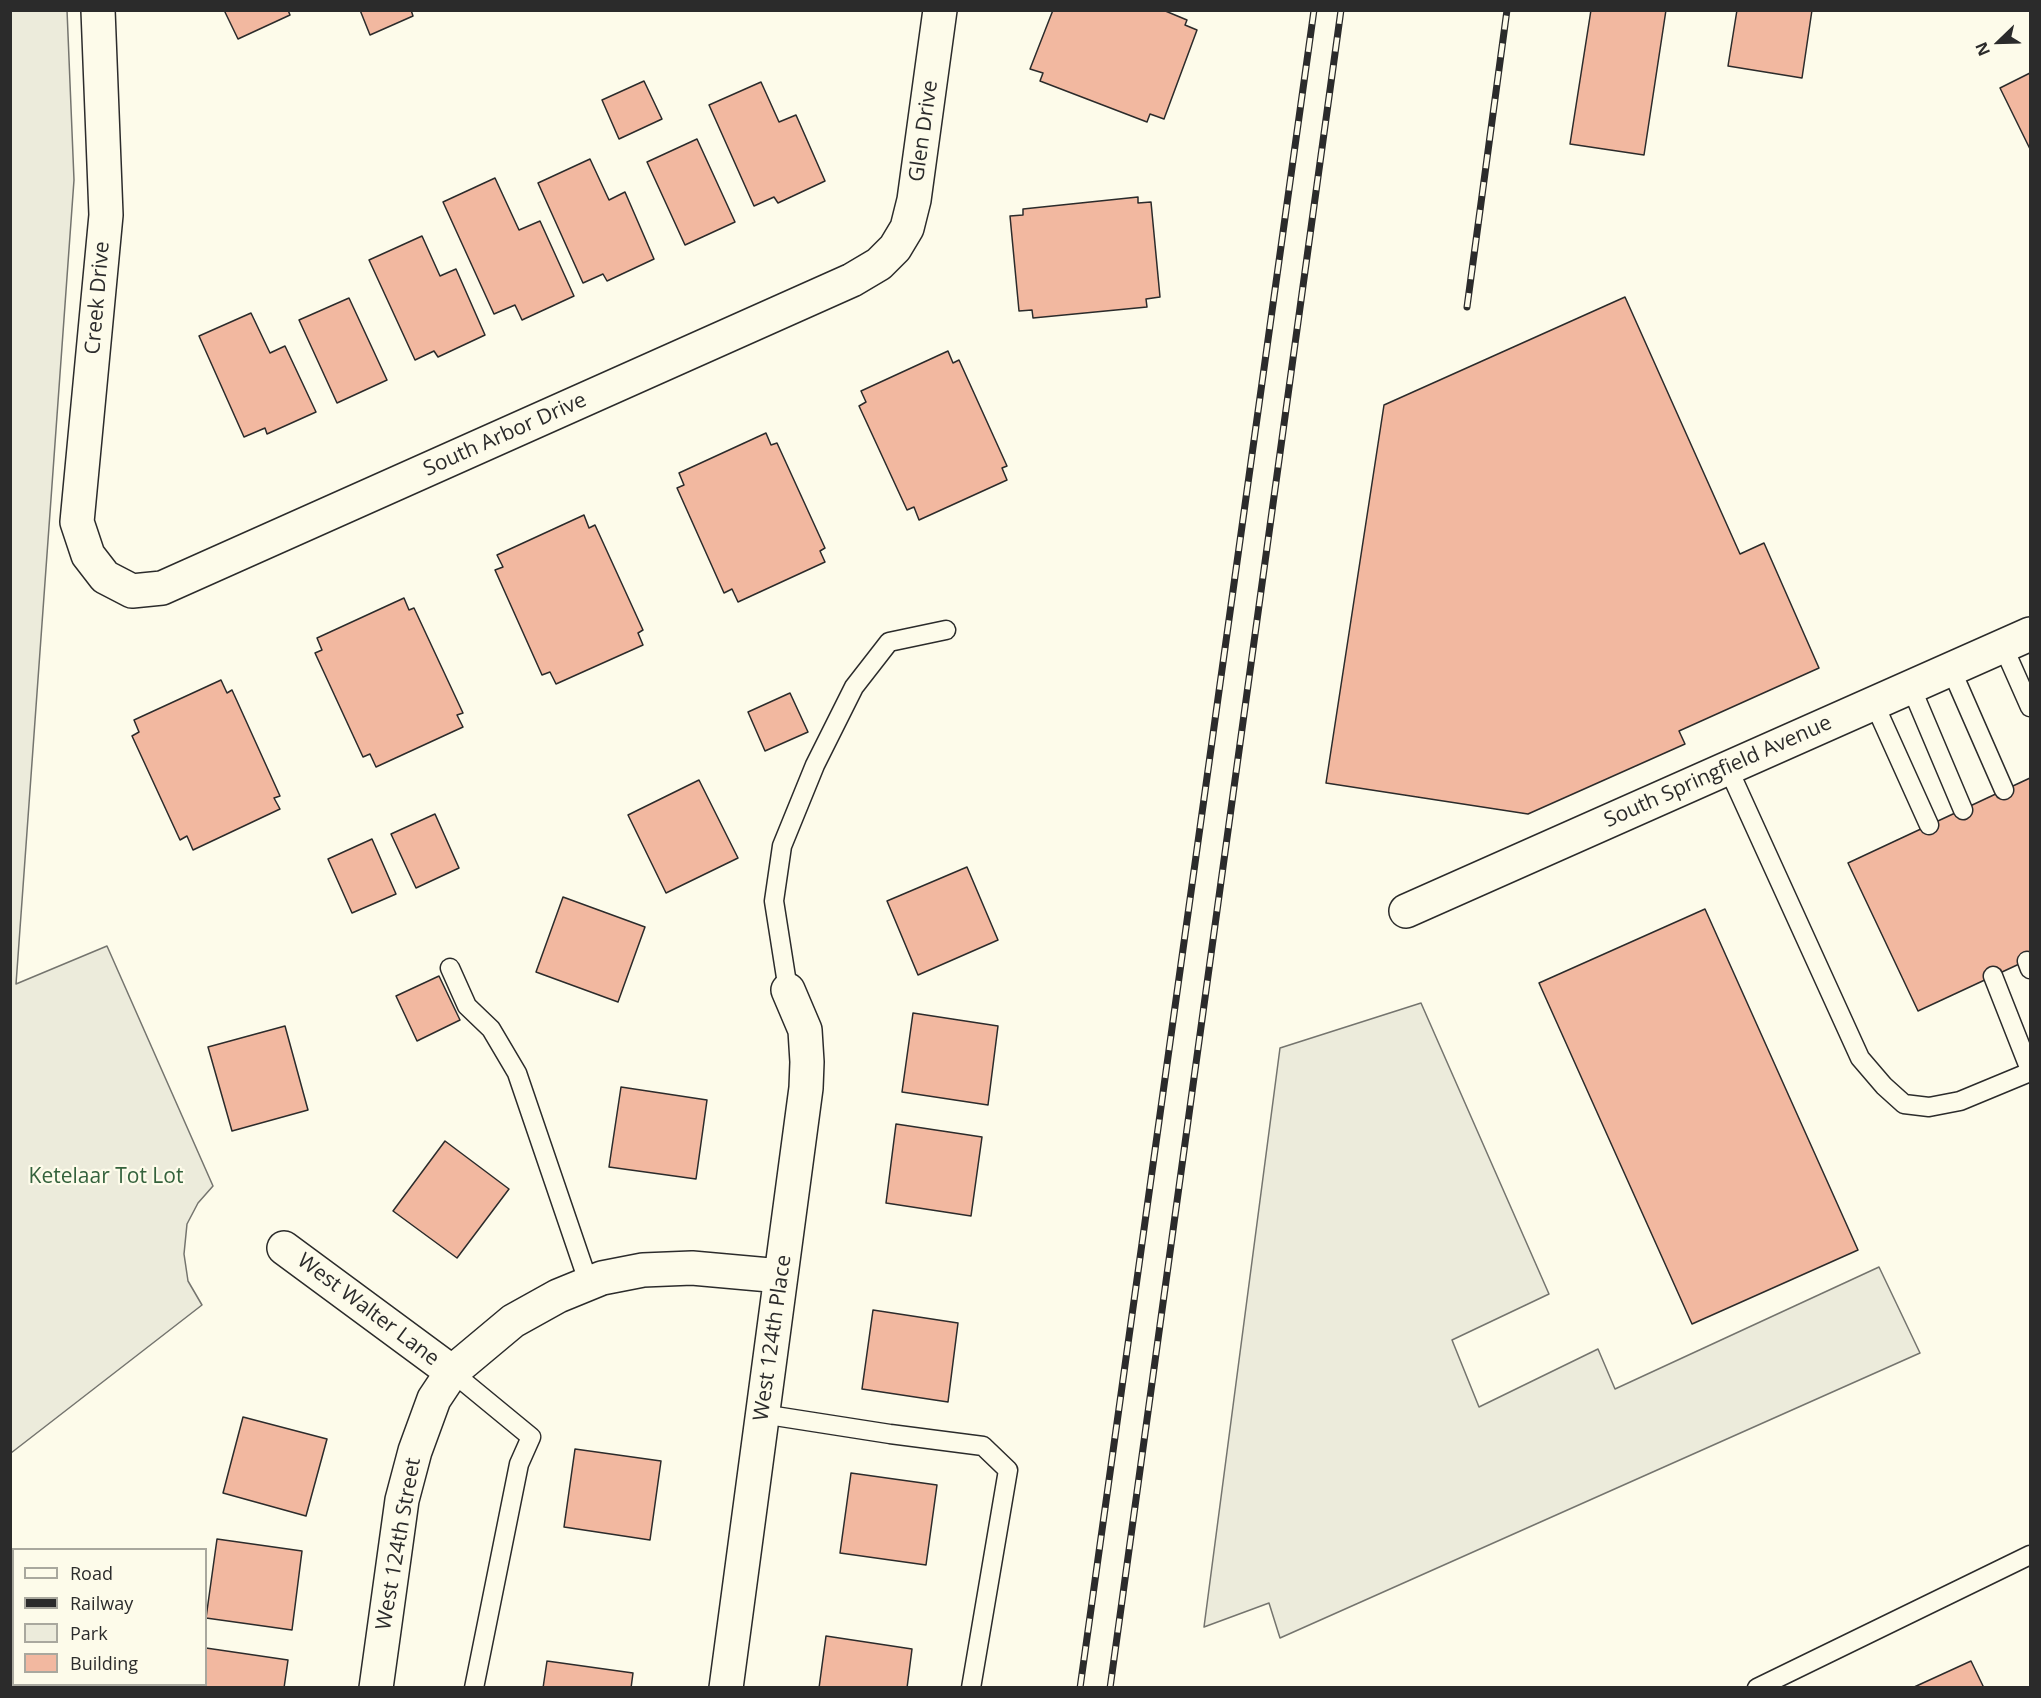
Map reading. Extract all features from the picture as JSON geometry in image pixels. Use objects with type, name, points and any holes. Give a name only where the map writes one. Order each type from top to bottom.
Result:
[{"type":"street","name":"Creek Drive","points":[[98,10],[106,215],[77,522],[88,555],[105,578]]},
{"type":"street","name":"Glen Drive","points":[[895,248],[907,228],[914,200],[940,10]]},
{"type":"street","name":"South Arbor Drive","points":[[105,578],[132,591],[162,588],[852,280],[879,264],[895,248]]},
{"type":"street","name":"South Springfield Avenue","points":[[1406,911],[2017,640]]},
{"type":"street","name":"West 124th Place","points":[[726,1688],[806,1088],[805,1030],[788,990]]},
{"type":"street","name":"West Walter Lane","points":[[284,1248],[452,1372],[513,1321],[558,1296],[602,1278],[643,1270],[692,1268],[781,1276]]},
{"type":"street","name":"West 124th Street","points":[[376,1688],[402,1500],[415,1451],[434,1400],[452,1372]]},
{"type":"lane","points":[[788,990],[774,901],[782,846],[815,765],[854,687],[889,642],[946,630]]},
{"type":"lane","points":[[2017,640],[2031,707]]},
{"type":"lane","points":[[1951,669],[2004,790]]},
{"type":"lane","points":[[1911,687],[1963,810]]},
{"type":"lane","points":[[1874,703],[1929,825]]},
{"type":"lane","points":[[1728,768],[1860,1058],[1884,1086],[1904,1104],[1929,1107],[1960,1101],[2031,1071],[1993,976]]},
{"type":"lane","points":[[450,968],[467,1006],[491,1029],[517,1073],[589,1284]]},
{"type":"lane","points":[[452,1372],[531,1437],[519,1464],[474,1688]]},
{"type":"lane","points":[[762,1414],[983,1446],[1008,1470],[971,1688]]},
{"type":"lane","points":[[1757,1688],[2031,1555]]},
{"type":"green space","name":"Ketelaar Tot Lot","points":[[67,10],[74,180],[16,984],[107,946],[213,1186],[198,1203],[187,1224],[184,1254],[188,1281],[202,1305],[11,1453],[10,11]]},
{"type":"green space","points":[[1421,1003],[1549,1294],[1452,1340],[1479,1407],[1598,1349],[1615,1389],[1879,1267],[1920,1353],[1280,1638],[1269,1603],[1204,1627],[1280,1048]]},
{"type":"building","points":[[224,10],[288,10],[290,15],[238,39]]},
{"type":"building","points":[[360,10],[411,10],[413,16],[370,35]]},
{"type":"building","points":[[1053,10],[1163,10],[1187,20],[1185,25],[1197,30],[1164,119],[1150,114],[1147,122],[1040,81],[1043,73],[1030,69]]},
{"type":"building","points":[[1591,10],[1666,10],[1644,155],[1570,144]]},
{"type":"building","points":[[1737,10],[1812,10],[1802,78],[1728,66]]},
{"type":"building","points":[[2030,73],[2030,149],[2000,88]]},
{"type":"building","points":[[644,81],[662,119],[619,139],[602,100]]},
{"type":"building","points":[[761,82],[779,122],[796,115],[825,181],[778,203],[774,197],[754,206],[709,105]]},
{"type":"building","points":[[697,139],[735,222],[685,245],[647,162]]},
{"type":"building","points":[[590,159],[609,200],[625,192],[654,259],[607,281],[603,274],[583,283],[538,183]]},
{"type":"building","points":[[495,178],[519,230],[540,221],[574,296],[522,320],[515,305],[494,314],[443,202]]},
{"type":"building","points":[[1138,197],[1138,203],[1151,202],[1160,297],[1146,299],[1147,307],[1033,318],[1032,310],[1019,311],[1010,216],[1023,215],[1023,209]]},
{"type":"building","points":[[422,236],[440,276],[456,269],[485,335],[438,357],[434,351],[415,360],[369,260]]},
{"type":"building","points":[[1625,297],[1740,554],[1764,543],[1819,668],[1679,731],[1685,744],[1528,814],[1326,783],[1384,405]]},
{"type":"building","points":[[349,298],[387,380],[337,403],[299,320]]},
{"type":"building","points":[[251,313],[270,353],[285,346],[316,412],[267,434],[265,428],[244,437],[199,336]]},
{"type":"building","points":[[948,351],[953,363],[959,360],[1007,466],[1002,468],[1007,480],[919,520],[914,507],[907,510],[859,406],[866,402],[861,391]]},
{"type":"building","points":[[766,433],[771,445],[777,443],[825,548],[820,551],[825,562],[738,602],[732,589],[724,593],[677,488],[684,485],[679,473]]},
{"type":"building","points":[[584,515],[589,528],[595,525],[643,630],[638,633],[643,645],[556,684],[550,672],[542,675],[495,570],[503,567],[497,555]]},
{"type":"building","points":[[404,598],[409,610],[414,608],[463,713],[457,715],[463,727],[376,767],[370,754],[363,757],[315,653],[322,650],[317,638]]},
{"type":"building","points":[[221,680],[227,693],[232,690],[280,796],[274,798],[280,809],[193,850],[187,836],[180,840],[132,736],[139,732],[134,720]]},
{"type":"building","points":[[790,693],[808,732],[765,751],[748,712]]},
{"type":"building","points":[[2030,778],[2030,959],[1918,1011],[1848,863]]},
{"type":"building","points":[[699,780],[738,858],[666,893],[628,815]]},
{"type":"building","points":[[435,814],[459,868],[416,888],[391,834]]},
{"type":"building","points":[[372,839],[396,894],[352,913],[328,859]]},
{"type":"building","points":[[967,867],[998,940],[918,975],[887,901]]},
{"type":"building","points":[[563,897],[645,927],[618,1002],[536,972]]},
{"type":"building","points":[[1705,909],[1858,1250],[1692,1324],[1539,983]]},
{"type":"building","points":[[439,976],[460,1020],[417,1041],[396,996]]},
{"type":"building","points":[[913,1013],[998,1026],[988,1105],[902,1092]]},
{"type":"building","points":[[285,1026],[308,1110],[232,1131],[208,1047]]},
{"type":"building","points":[[621,1087],[707,1100],[696,1179],[609,1167]]},
{"type":"building","points":[[896,1124],[982,1137],[971,1216],[886,1203]]},
{"type":"building","points":[[445,1141],[509,1189],[457,1258],[393,1211]]},
{"type":"building","points":[[873,1310],[958,1323],[948,1402],[862,1389]]},
{"type":"building","points":[[243,1417],[327,1439],[306,1516],[223,1493]]},
{"type":"building","points":[[575,1449],[661,1461],[650,1540],[564,1527]]},
{"type":"building","points":[[851,1473],[937,1485],[926,1565],[840,1553]]},
{"type":"building","points":[[217,1539],[302,1551],[292,1630],[207,1618]]},
{"type":"building","points":[[826,1636],[912,1649],[907,1688],[819,1688]]},
{"type":"building","points":[[207,1648],[288,1660],[284,1688],[196,1688],[196,1686],[207,1686]]},
{"type":"building","points":[[547,1661],[633,1673],[631,1688],[543,1688]]},
{"type":"building","points":[[1971,1661],[1984,1688],[1912,1688]]},
{"type":"railway","points":[[1080,1688],[1314,10]]},
{"type":"railway","points":[[1110,1688],[1341,10]]},
{"type":"railway","points":[[1467,307],[1507,10]]}]
